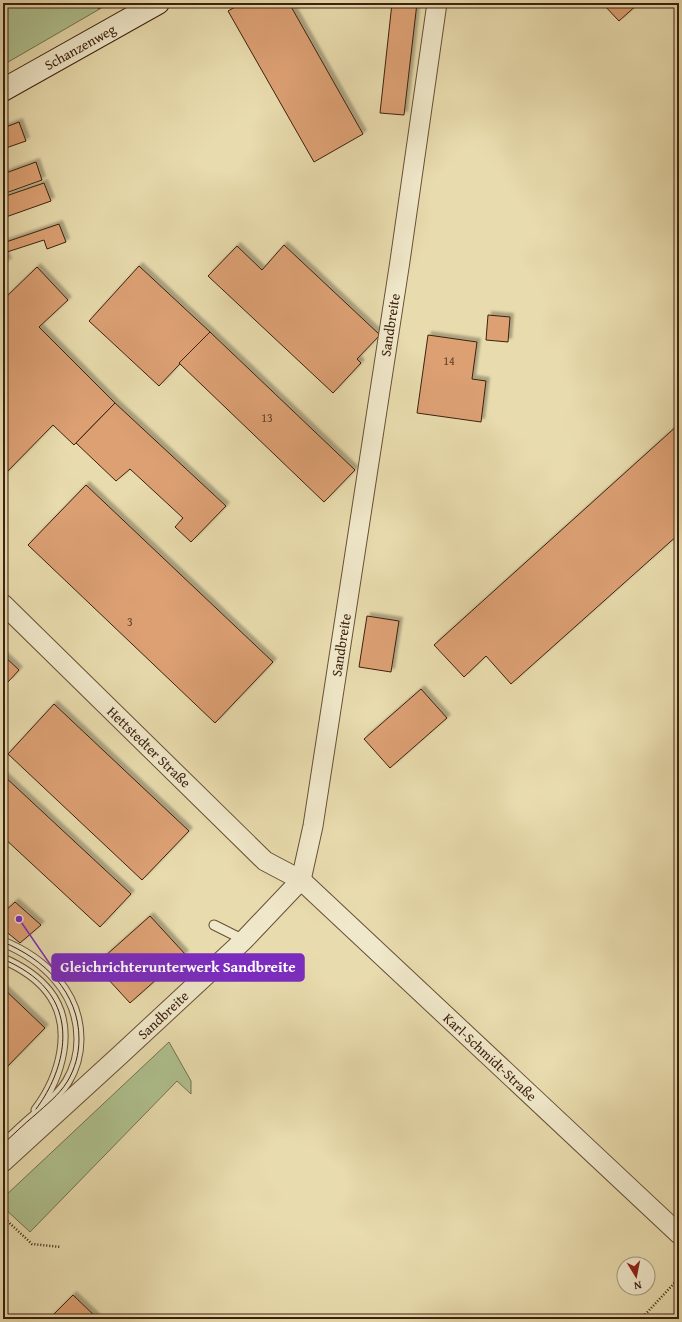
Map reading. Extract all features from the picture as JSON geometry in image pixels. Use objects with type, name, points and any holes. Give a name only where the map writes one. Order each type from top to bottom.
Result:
[{"type":"main road","name":"Schanzenweg","points":[[3,90],[158,3]]},
{"type":"street","name":"Sandbreite","points":[[3,1162],[244,940],[301,880],[314,826],[400,261],[437,3]]},
{"type":"street","name":"Hettstedter Straße","points":[[3,604],[265,861],[301,880]]},
{"type":"street","name":"Karl-Schmidt-Straße","points":[[301,880],[679,1234]]},
{"type":"lane","points":[[214,925],[244,940]]},
{"type":"lane","points":[[3,942],[28,954],[40,962],[60,982],[71,1000],[76,1013],[78,1026],[77,1055],[71,1076],[66,1084],[55,1097],[3,1144]]},
{"type":"lane","points":[[3,959],[14,964],[39,981],[48,990],[58,1008],[63,1032],[61,1056],[51,1085],[38,1106],[21,1127]]},
{"type":"path","points":[[3,1217],[32,1244],[61,1247]]},
{"type":"path","points":[[641,1319],[679,1278]]},
{"type":"green space","points":[[3,3],[110,3],[3,65]]},
{"type":"green space","points":[[169,1042],[191,1081],[191,1094],[177,1081],[30,1232],[3,1207],[3,1198]]},
{"type":"building","points":[[242,3],[289,3],[363,134],[314,162],[228,11]]},
{"type":"building","points":[[392,3],[417,3],[404,115],[380,113]]},
{"type":"building","points":[[602,3],[639,3],[619,21]]},
{"type":"building","points":[[19,122],[26,141],[3,149],[3,128]]},
{"type":"building","points":[[36,162],[42,180],[3,194],[3,174]]},
{"type":"building","points":[[44,183],[51,201],[3,218],[3,197]]},
{"type":"building","points":[[59,224],[66,242],[47,249],[44,240],[4,253],[8,262],[3,264],[3,243]]},
{"type":"building","points":[[284,245],[380,335],[357,359],[361,363],[333,393],[208,276],[237,246],[262,270]]},
{"type":"building","points":[[139,266],[210,332],[159,386],[89,321]]},
{"type":"building","points":[[37,267],[68,300],[39,327],[115,403],[74,445],[53,425],[3,476],[3,300]]},
{"type":"building","points":[[488,315],[510,317],[508,342],[486,340]]},
{"type":"building","points":[[210,332],[355,470],[324,502],[179,363]]},
{"type":"building","points":[[428,335],[477,342],[472,379],[486,381],[481,422],[417,413]]},
{"type":"building","points":[[115,403],[226,506],[191,542],[175,527],[183,518],[130,469],[116,481],[76,443]]},
{"type":"building","points":[[679,424],[679,534],[511,684],[486,656],[464,677],[434,645]]},
{"type":"building","points":[[86,485],[273,662],[215,723],[28,545]]},
{"type":"building","points":[[367,616],[399,621],[391,672],[359,667]]},
{"type":"building","points":[[3,655],[19,670],[8,682],[3,677]]},
{"type":"building","points":[[421,689],[447,718],[390,768],[364,739]]},
{"type":"building","points":[[54,704],[189,831],[142,880],[8,754]]},
{"type":"building","points":[[3,775],[131,894],[100,927],[3,837]]},
{"type":"building","points":[[15,902],[41,925],[20,943],[3,929],[3,913]]},
{"type":"building","points":[[150,916],[185,954],[130,1003],[95,965]]},
{"type":"building","points":[[3,988],[45,1028],[3,1071]]},
{"type":"building","points":[[73,1295],[98,1319],[49,1319]]},
{"type":"tram line","points":[[3,942],[32,958],[56,979],[66,992],[73,1006],[79,1039],[74,1067],[64,1087],[52,1100],[3,1144]]},
{"type":"tram line","points":[[3,959],[27,972],[43,985],[56,1004],[61,1019],[63,1035],[62,1051],[58,1066],[45,1096],[36,1109]]},
{"type":"place","name":"Gleichrichterunterwerk Sandbreite","points":[[19,919]]}]
